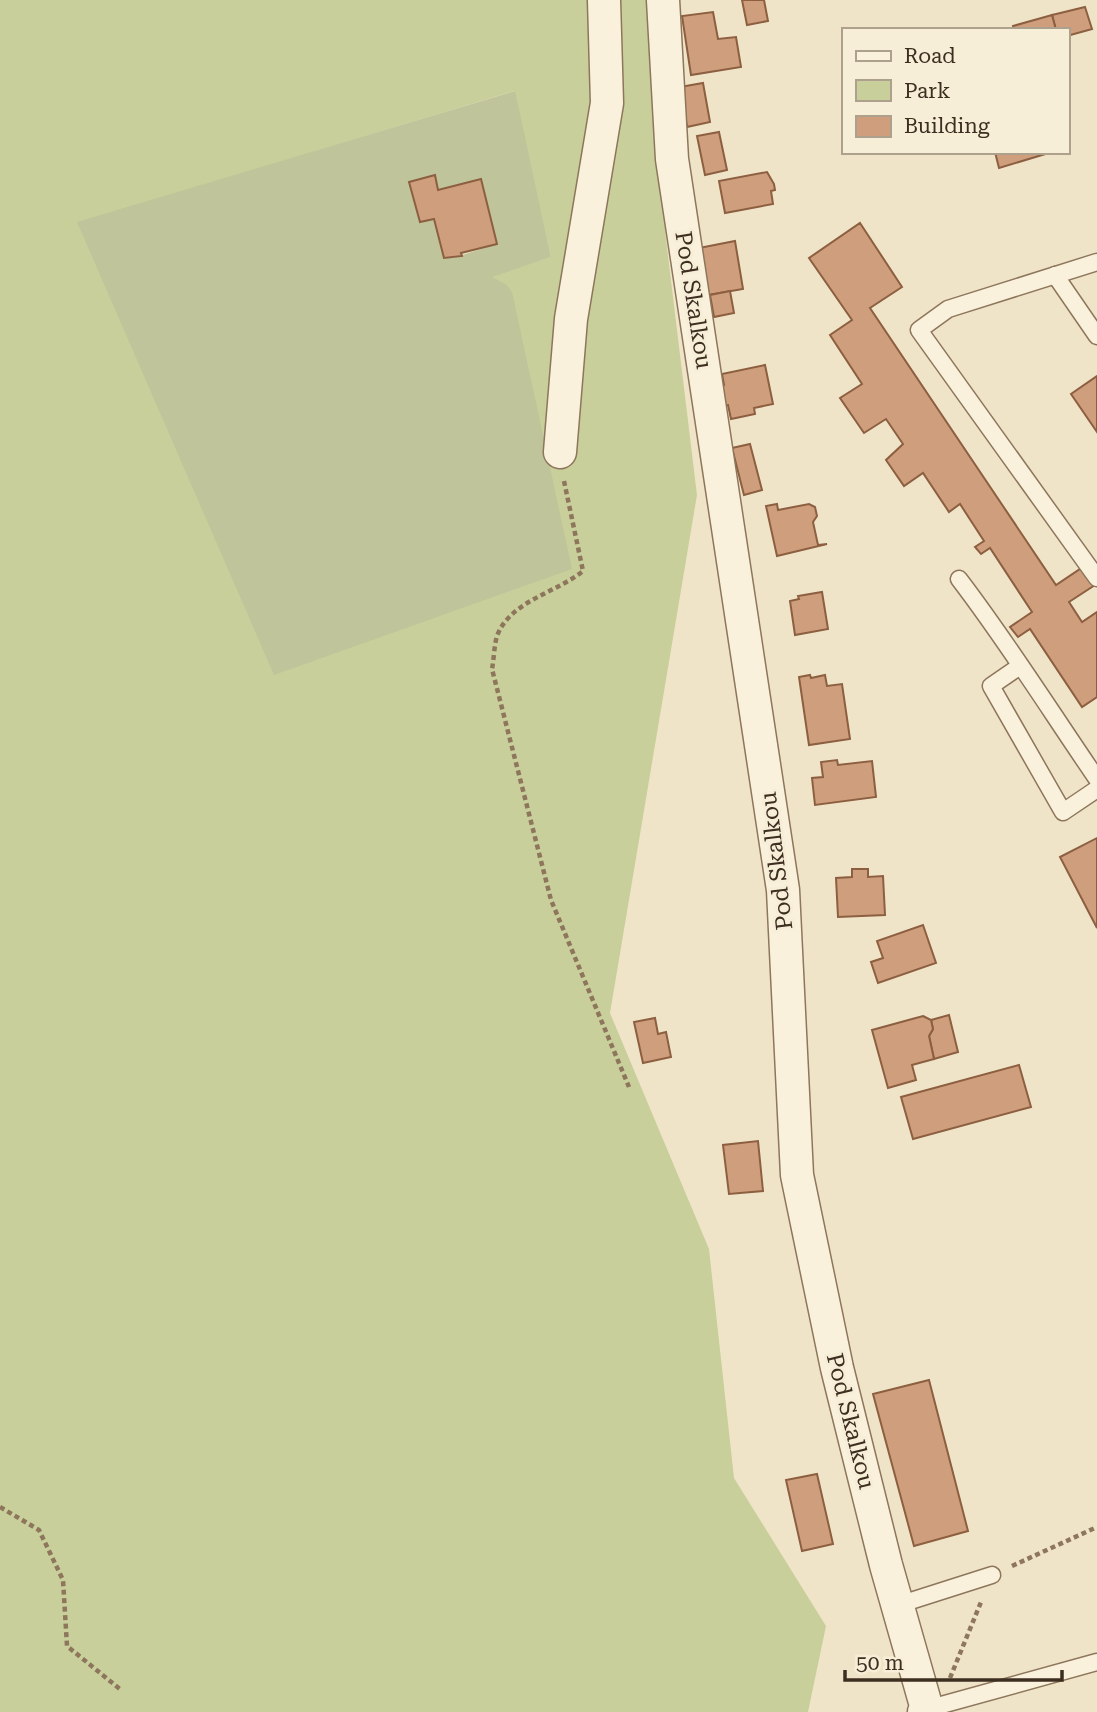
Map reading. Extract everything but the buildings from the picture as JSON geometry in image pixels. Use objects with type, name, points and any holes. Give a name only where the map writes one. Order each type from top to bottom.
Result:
[{"type":"street","points":[[560,452],[571,319],[607,103],[604,0]]},
{"type":"street","name":"Pod Skalkou","points":[[663,0],[672,159],[783,890],[797,1175],[837,1368],[926,1711]]},
{"type":"lane","points":[[1097,262],[948,309],[919,330],[1097,578]]},
{"type":"lane","points":[[1055,275],[1097,336]]},
{"type":"lane","points":[[958,579],[1003,636],[1020,666],[1097,779]]},
{"type":"lane","points":[[1020,666],[990,686],[1063,812],[1097,789]]},
{"type":"lane","points":[[898,1605],[992,1575]]},
{"type":"lane","points":[[926,1711],[1097,1662]]},
{"type":"path","points":[[560,452],[583,571],[511,613],[497,636],[492,669],[551,900],[629,1087]]},
{"type":"path","points":[[0,1507],[39,1530],[63,1580],[67,1646],[121,1690]]},
{"type":"path","points":[[926,1711],[954,1673],[992,1575],[1097,1527]]},
{"type":"green space","points":[[0,0],[646,0],[666,239],[697,495],[610,1013],[709,1249],[734,1478],[826,1626],[808,1712],[0,1712]],"holes":[[[514,91],[551,257],[491,276],[77,223]]]},
{"type":"green space","points":[[515,91],[551,257],[492,277],[507,285],[512,292],[572,569],[274,675],[77,222]],"holes":[[[435,175],[438,190],[480,179],[497,244],[453,258],[434,219],[420,222],[410,182]]]}]
